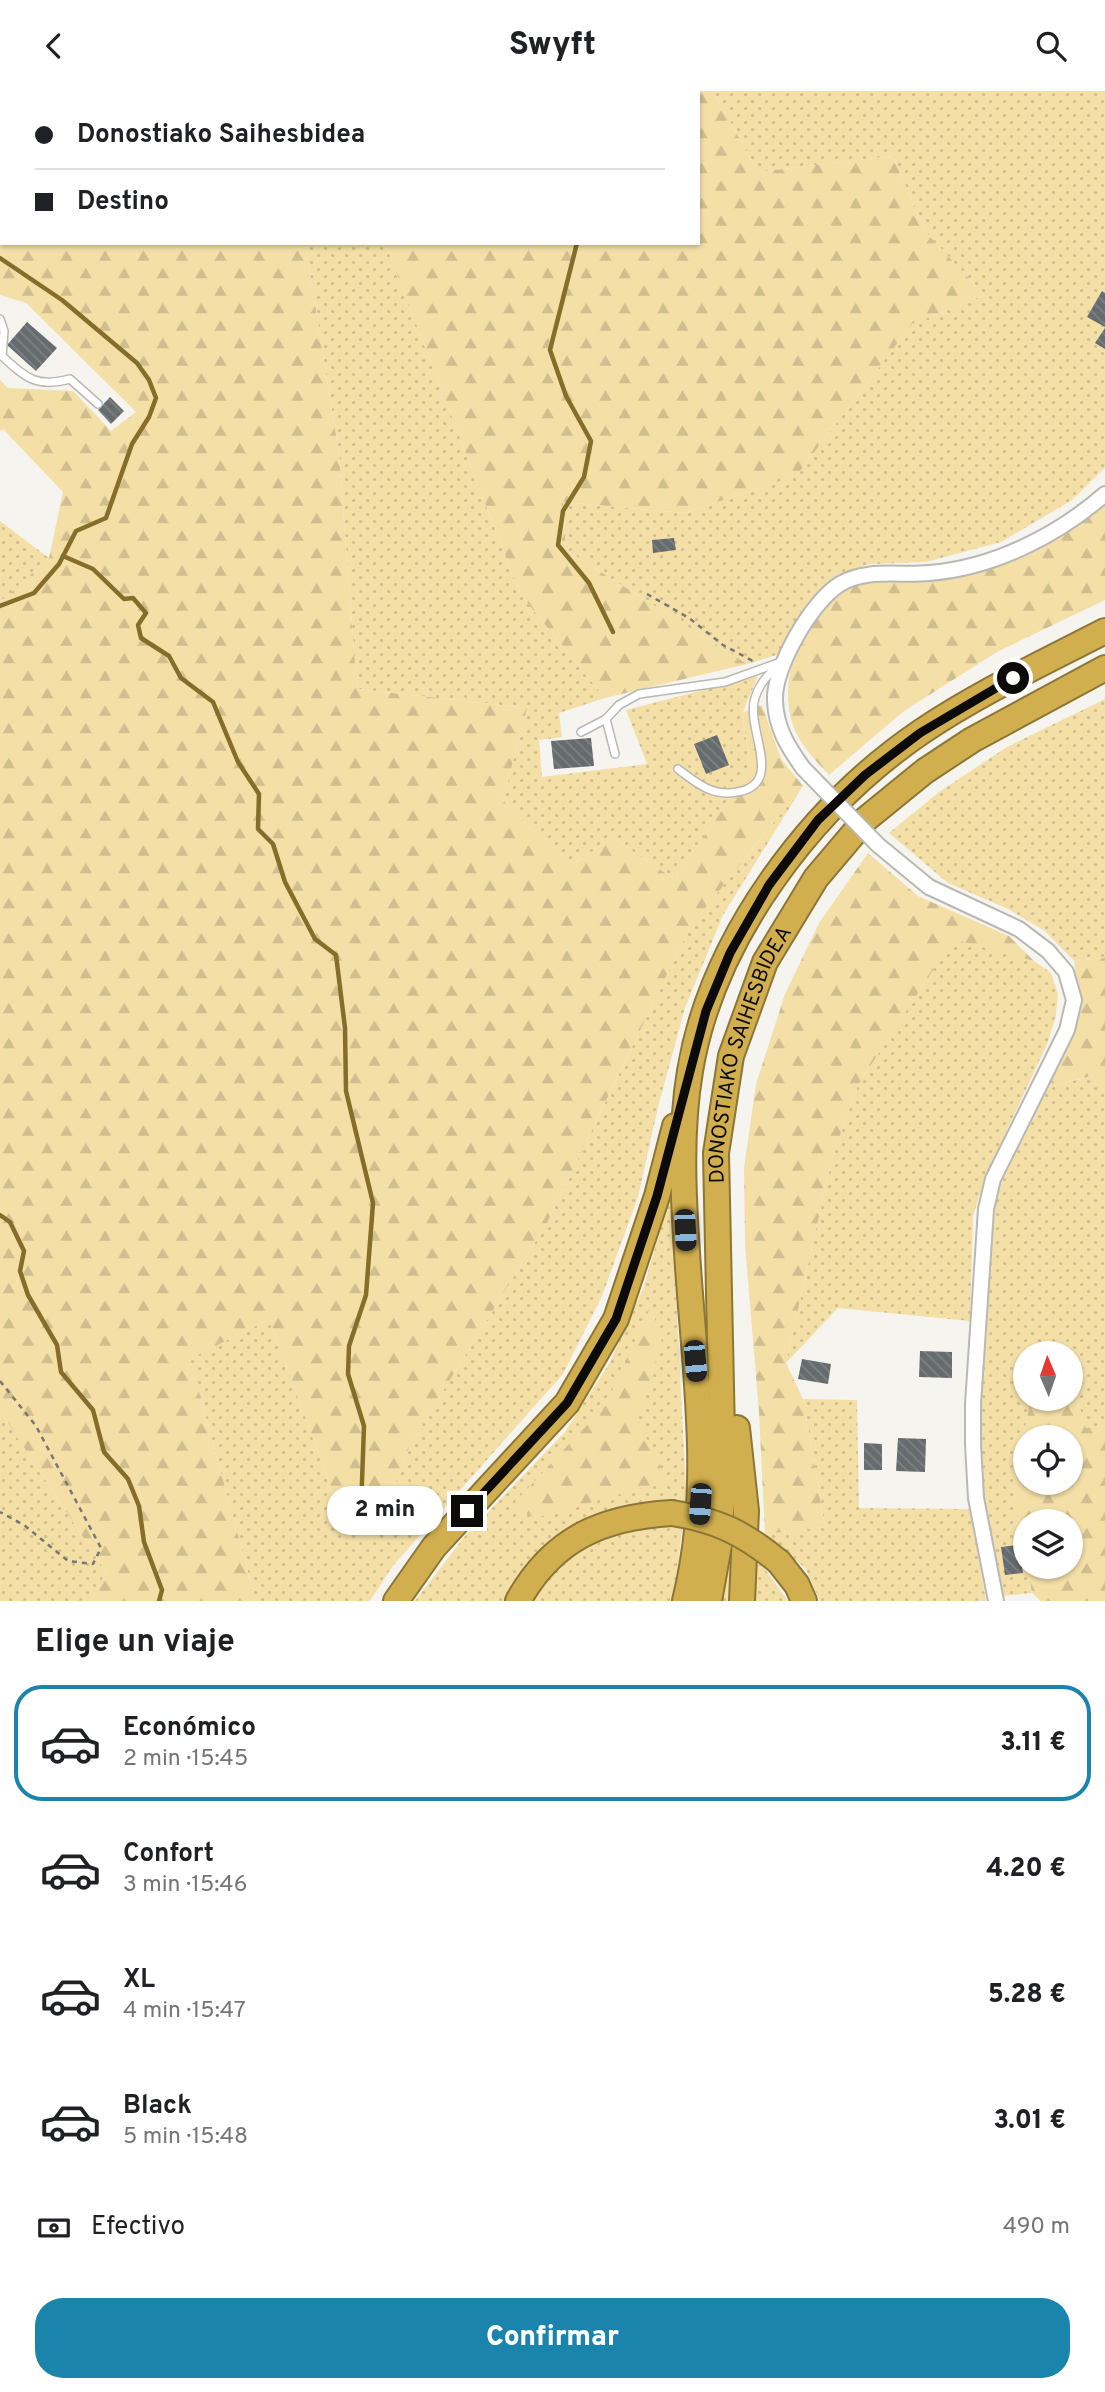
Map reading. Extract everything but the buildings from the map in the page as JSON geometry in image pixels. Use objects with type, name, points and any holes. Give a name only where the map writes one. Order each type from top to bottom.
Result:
[{"type":"highway","name":"DONOSTIAKO SAIHESBIDEA","points":[[685,1601],[699,1520],[702,1454],[683,1184],[685,1127],[690,1071],[706,1011],[739,935],[778,871],[818,820],[865,775],[920,733],[1013,678],[1105,631]]},
{"type":"highway","name":"DONOSTIAKO SAIHESBIDEA","points":[[709,1601],[719,1545],[723,1480],[716,1153],[730,1056],[765,962],[816,878],[866,819],[925,771],[972,740],[1105,668]]},
{"type":"highway","points":[[396,1601],[434,1547],[567,1403],[616,1319],[657,1196],[690,1071]]},
{"type":"highway","points":[[718,1261],[746,1511],[742,1601]]},
{"type":"highway","points":[[518,1601],[528,1582],[551,1557],[578,1537],[608,1522],[640,1515],[672,1513],[704,1518],[731,1528],[756,1543],[779,1563],[797,1585],[804,1601]]},
{"type":"street","points":[[996,1601],[976,1498],[973,1444],[983,1234],[993,1179],[1067,1030],[1073,1000],[1066,972],[1048,951],[1019,929],[929,887],[878,845],[803,768],[787,747],[778,724],[775,698],[792,644],[808,616],[824,597],[841,583],[864,575],[954,570],[1009,554],[1064,525],[1105,494]]},
{"type":"lane","points":[[0,319],[5,331],[2,356],[27,379],[56,383],[71,379],[98,404]]},
{"type":"lane","points":[[581,732],[606,719],[619,705],[639,694],[725,682],[786,660]]},
{"type":"lane","points":[[678,769],[698,785],[719,793],[748,789],[759,780],[762,767],[761,751],[753,725],[754,698],[767,677],[786,660]]},
{"type":"lane","points":[[606,719],[615,754]]},
{"type":"path","points":[[646,594],[689,618],[723,645],[756,662]]},
{"type":"path","points":[[0,1381],[36,1426],[101,1548],[93,1564],[68,1561],[24,1525],[0,1511]]},
{"type":"green space","points":[[700,91],[713,91],[758,172],[893,156],[924,230],[984,295],[912,324],[797,475],[685,513],[563,502],[566,550],[747,664],[605,698],[520,594],[386,245],[700,245]]},
{"type":"green space","points":[[713,91],[1105,91],[1105,468],[1072,500],[1001,542],[926,562],[870,564],[839,574],[808,602],[777,655],[747,664],[566,550],[563,502],[685,513],[797,475],[912,324],[984,295],[924,230],[893,156],[758,172]]},
{"type":"green space","points":[[0,245],[305,245],[339,454],[357,689],[527,708],[503,800],[568,867],[613,838],[674,879],[751,769],[742,713],[762,705],[781,759],[803,786],[690,927],[547,1223],[411,1443],[370,1548],[338,1506],[269,1319],[190,1359],[256,1601],[91,1601],[106,1572],[0,1411],[0,602],[49,558],[63,492],[3,429],[0,431],[0,380],[8,388],[73,391],[111,431],[136,412],[26,303],[0,295]]},
{"type":"green space","points":[[305,245],[386,245],[520,594],[605,698],[559,713],[562,737],[539,740],[542,777],[647,764],[626,710],[758,676],[742,714],[751,769],[674,879],[613,838],[568,867],[503,800],[527,708],[357,689],[339,454]]},
{"type":"green space","points":[[1105,504],[1105,600],[997,652],[904,711],[829,775],[809,753],[794,728],[789,709],[788,688],[792,666],[809,625],[822,608],[838,594],[866,582],[941,579],[981,568],[1049,538]]},
{"type":"green space","points":[[0,521],[49,558],[0,602]]},
{"type":"green space","points":[[1105,699],[1105,958],[1074,961],[1045,931],[1008,909],[948,883],[889,833],[939,792],[1007,747]]},
{"type":"green space","points":[[803,786],[723,915],[685,1008],[658,1107],[638,1197],[602,1296],[563,1374],[392,1567],[370,1601],[256,1601],[190,1359],[269,1319],[338,1506],[370,1547],[411,1443],[547,1223],[690,927]]},
{"type":"green space","points":[[868,853],[918,896],[1009,936],[1034,961],[953,939],[858,1085],[832,1158],[786,1363],[803,1399],[825,1527],[765,1534],[759,1412],[745,1245],[744,1168],[756,1084],[785,994],[819,923]]},
{"type":"green space","points":[[953,938],[1034,961],[1051,973],[1058,994],[1056,1015],[1048,1042],[986,1175],[973,1216],[970,1321],[838,1308],[786,1363],[832,1158],[858,1085]]},
{"type":"green space","points":[[1105,958],[1105,1094],[1095,1075],[1048,1087],[1081,1008],[1074,961]]},
{"type":"green space","points":[[1096,1075],[1105,1094],[1105,1425],[1086,1428],[1081,1411],[1083,1411],[1083,1341],[1013,1341],[1013,1411],[1028,1411],[1026,1425],[1013,1425],[1013,1495],[1017,1509],[1013,1509],[1013,1579],[1029,1579],[1032,1593],[1002,1596],[978,1462],[989,1219],[1004,1176],[1048,1087]]},
{"type":"green space","points":[[671,1194],[686,1490],[679,1556],[762,1565],[788,1601],[415,1601],[465,1536],[565,1432],[609,1364],[643,1289]]},
{"type":"green space","points":[[651,1306],[662,1342],[637,1419],[668,1481],[535,1518],[511,1506],[605,1406]]},
{"type":"green space","points":[[803,1399],[857,1400],[859,1508],[970,1509],[986,1601],[820,1601],[805,1568],[765,1534],[825,1527]]},
{"type":"green space","points":[[0,1411],[106,1572],[91,1601],[0,1601]]},
{"type":"green space","points":[[1028,1411],[1081,1411],[1086,1428],[1105,1425],[1105,1601],[1041,1601],[1032,1593],[1029,1579],[1083,1579],[1083,1509],[1016,1509],[1014,1495],[1083,1495],[1083,1425],[1026,1425]]},
{"type":"waterway","points":[[576,245],[550,350],[566,396],[591,441],[584,477],[563,511],[558,545],[589,583],[613,632]]},
{"type":"waterway","points":[[0,258],[62,300],[137,363],[149,380],[156,398],[149,417],[132,444],[106,518],[76,531],[59,564],[34,593],[0,606]]},
{"type":"waterway","points":[[63,556],[93,569],[124,599],[133,598],[146,613],[138,625],[141,638],[169,656],[181,678],[213,702],[238,762],[259,794],[258,829],[273,844],[285,882],[315,939],[336,955],[345,1028],[346,1091],[373,1203],[366,1295],[349,1346],[348,1374],[364,1426],[361,1509]]},
{"type":"waterway","points":[[0,1215],[10,1222],[24,1251],[20,1271],[28,1295],[57,1345],[61,1372],[93,1410],[104,1452],[128,1479],[139,1506],[144,1542],[162,1590],[159,1601]]},
{"type":"route","points":[[467,1511],[567,1403],[616,1319],[657,1196],[706,1011],[730,953],[760,898],[818,820],[865,775],[920,733],[1013,678]]}]
